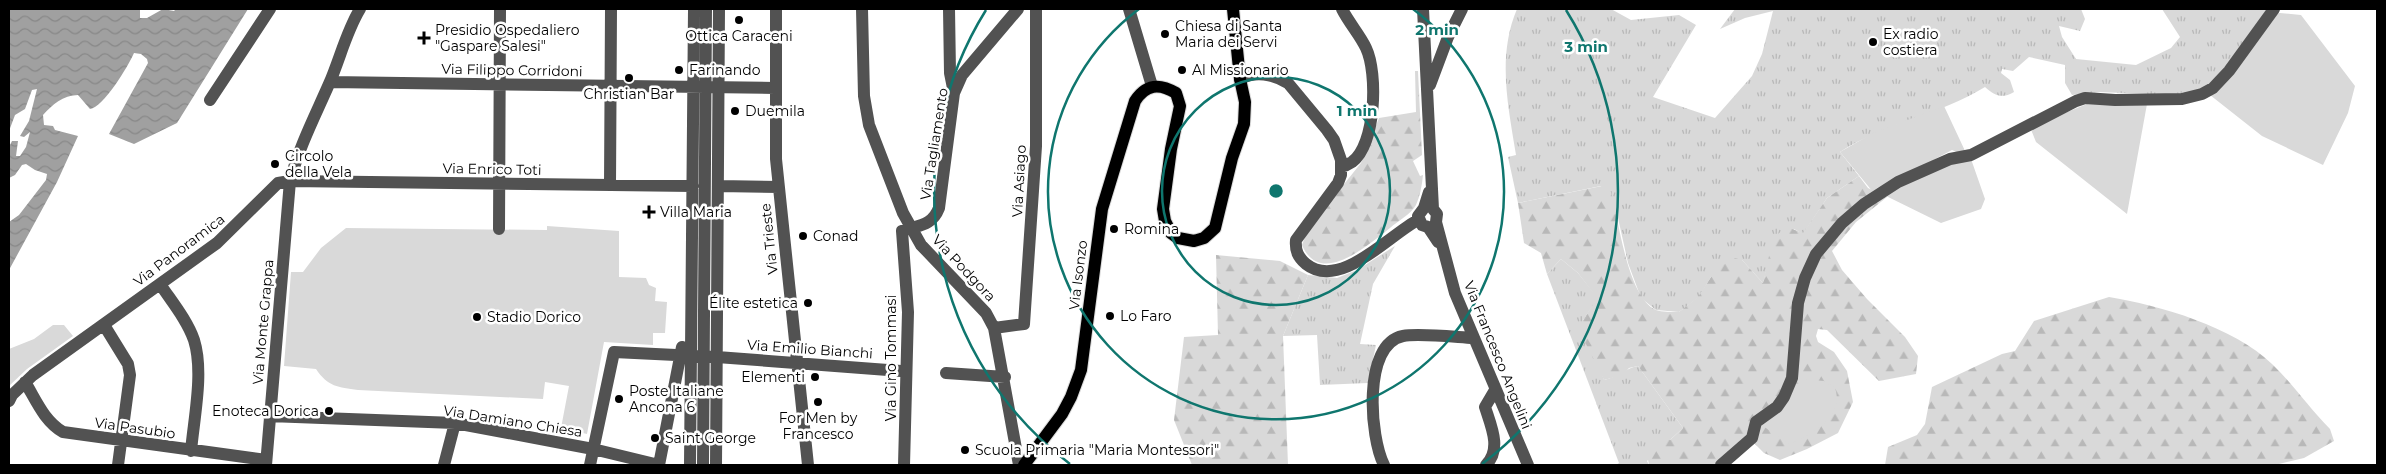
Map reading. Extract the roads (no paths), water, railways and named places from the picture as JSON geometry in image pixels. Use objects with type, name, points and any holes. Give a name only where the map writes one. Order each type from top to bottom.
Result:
[{"type":"main road","points":[[1152,86],[1165,86],[1176,93],[1179,98],[1178,121],[1170,149],[1163,209],[1165,220],[1172,233],[1178,238],[1194,241],[1204,238],[1215,228],[1232,158],[1244,124],[1245,102],[1240,79],[1233,9]]},
{"type":"main road","name":"Via Isonzo","points":[[1024,465],[1062,414],[1071,397],[1081,370],[1102,209],[1135,100],[1144,90],[1152,86]]},
{"type":"street","points":[[210,100],[270,9]]},
{"type":"street","points":[[290,181],[297,155],[330,82],[348,32],[360,9]]},
{"type":"street","points":[[498,229],[500,9]]},
{"type":"street","points":[[610,184],[611,9]]},
{"type":"street","points":[[694,9],[718,186],[716,465]]},
{"type":"street","points":[[690,465],[692,356],[706,87],[706,9]]},
{"type":"street","points":[[703,465],[692,356],[690,312],[693,186],[706,87],[719,9]]},
{"type":"street","name":"Via Trieste","points":[[776,9],[775,133],[808,465]]},
{"type":"street","name":"Via Podgora","points":[[862,9],[864,96],[869,125],[903,213],[921,245],[986,313],[994,328],[1020,465]]},
{"type":"street","points":[[949,9],[950,73],[954,93]]},
{"type":"street","name":"Via Tagliamento","points":[[911,228],[928,223],[935,218],[940,208],[954,93],[962,75],[1018,9]]},
{"type":"street","name":"Via Asiago","points":[[994,328],[1024,324],[1036,146],[1036,9]]},
{"type":"street","points":[[1129,9],[1152,86]]},
{"type":"street","points":[[1341,167],[1353,161],[1365,143],[1370,122],[1373,80],[1372,64],[1366,48],[1342,9]]},
{"type":"street","name":"Via Francesco Angelini","points":[[1423,9],[1431,184],[1428,217],[1445,255],[1455,293],[1472,338],[1528,465]]},
{"type":"street","points":[[1427,94],[1448,37],[1462,9]]},
{"type":"street","points":[[1721,465],[1752,438],[1756,422],[1777,407],[1784,397],[1792,378],[1798,304],[1805,278],[1816,254],[1853,212],[1898,182],[1950,159],[1971,154],[2076,101],[2085,98],[2115,100],[2182,99],[2202,94],[2213,88],[2229,71],[2274,9]]},
{"type":"street","points":[[1425,51],[1440,45],[1448,37]]},
{"type":"street","points":[[1425,51],[1439,60]]},
{"type":"street","points":[[1240,79],[1250,74],[1273,77],[1288,83],[1328,130],[1338,150],[1341,167],[1338,183],[1296,240],[1297,254],[1310,267],[1339,270],[1350,266],[1403,228],[1428,217]]},
{"type":"street","name":"Via Filippo Corridoni","points":[[330,82],[775,88]]},
{"type":"street","name":"Via Enrico Toti","points":[[290,181],[693,186]]},
{"type":"street","name":"Via Panoramica","points":[[9,401],[12,395],[25,382],[217,243],[278,183],[290,181]]},
{"type":"street","name":"Via Monte Grappa","points":[[266,463],[290,181]]},
{"type":"street","points":[[718,186],[779,187]]},
{"type":"street","name":"Via Gino Tommasi","points":[[904,465],[908,312],[902,231],[911,228]]},
{"type":"street","points":[[160,284],[194,340],[199,363],[191,451]]},
{"type":"street","points":[[104,325],[128,364],[130,375],[118,465]]},
{"type":"street","points":[[1384,465],[1379,455],[1372,404],[1384,349],[1391,342],[1403,336],[1472,338]]},
{"type":"street","points":[[590,465],[614,352],[692,356]]},
{"type":"street","points":[[659,465],[692,356]]},
{"type":"street","name":"Via Emilio Bianchi","points":[[692,356],[902,371]]},
{"type":"street","points":[[946,373],[1004,376]]},
{"type":"street","name":"Via Pasubio","points":[[25,382],[53,427],[62,432],[266,463]]},
{"type":"street","points":[[1486,465],[1492,459],[1496,441],[1485,408],[1495,390]]},
{"type":"street","name":"Via Damiano Chiesa","points":[[270,416],[455,424],[593,449],[659,465]]},
{"type":"street","points":[[444,465],[455,424]]},
{"type":"water","points":[[9,9],[140,9],[140,18],[147,18],[163,9],[174,11],[176,9],[248,9],[177,123],[134,144],[109,134],[148,63],[147,59],[141,54],[134,53],[115,85],[102,102],[95,107],[90,109],[78,95],[73,95],[58,101],[43,115],[44,125],[53,126],[55,130],[78,136],[57,182],[9,270],[9,222],[19,215],[46,180],[47,174],[35,170],[26,164],[22,165],[15,175],[9,178],[9,147],[12,141],[18,141],[16,156],[20,156],[26,147],[30,132],[24,137],[20,136],[29,121],[37,89],[32,90],[25,109],[15,115],[9,131]]},
{"type":"place","name":"Ottica Caraceni","points":[[739,20]]},
{"type":"place","name":"Chiesa di Santa Maria dei Servi","points":[[1165,34]]},
{"type":"place","name":"Presidio Ospedaliero \"Gaspare Salesi\"","points":[[424,38]]},
{"type":"place","name":"Ex radio costiera","points":[[1873,42]]},
{"type":"place","name":"Farinando","points":[[679,70]]},
{"type":"place","name":"Al Missionario","points":[[1182,70]]},
{"type":"place","name":"Christian Bar","points":[[629,78]]},
{"type":"place","name":"Duemila","points":[[735,111]]},
{"type":"place","name":"Circolo della Vela","points":[[275,164]]},
{"type":"place","name":"Villa Maria","points":[[649,212]]},
{"type":"place","name":"Romina","points":[[1114,229]]},
{"type":"place","name":"Conad","points":[[803,236]]},
{"type":"place","name":"Élite estetica","points":[[808,303]]},
{"type":"place","name":"Lo Faro","points":[[1110,316]]},
{"type":"place","name":"Stadio Dorico","points":[[477,317]]},
{"type":"place","name":"Elementi","points":[[815,377]]},
{"type":"place","name":"Poste Italiane Ancona 6","points":[[619,399]]},
{"type":"place","name":"For Men by Francesco","points":[[818,402]]},
{"type":"place","name":"Enoteca Dorica","points":[[329,411]]},
{"type":"place","name":"Saint George","points":[[655,438]]},
{"type":"place","name":"Scuola Primaria \"Maria Montessori\"","points":[[965,450]]}]
